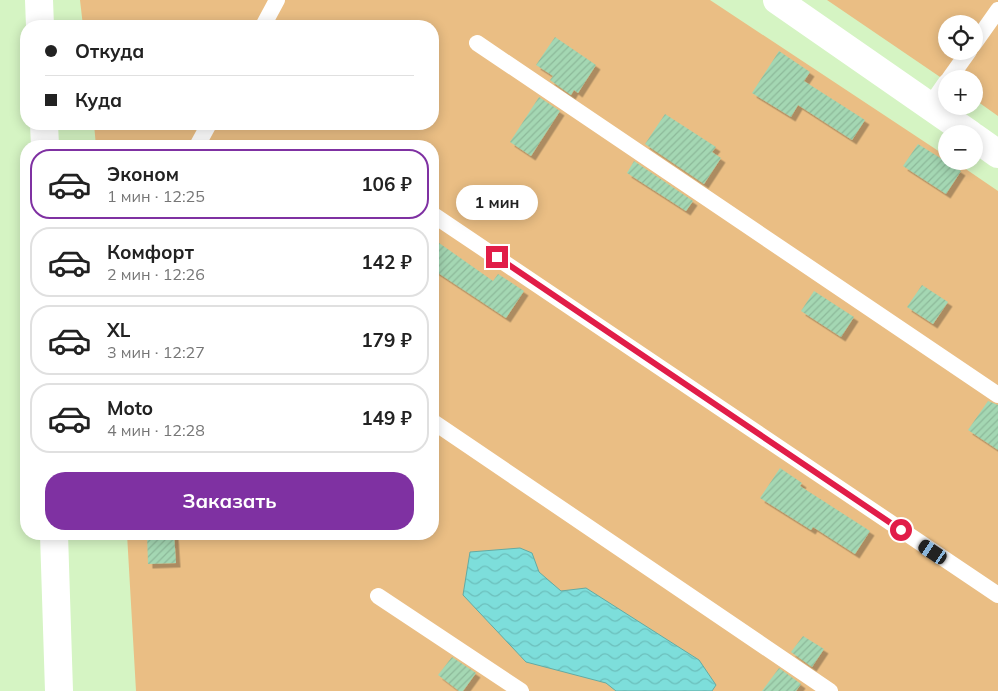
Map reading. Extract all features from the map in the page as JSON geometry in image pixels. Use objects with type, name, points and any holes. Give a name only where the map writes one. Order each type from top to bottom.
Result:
[{"type":"street","points":[[39,0],[40,20]]},
{"type":"street","points":[[777,0],[958,125]]},
{"type":"street","points":[[983,143],[998,154]]},
{"type":"street","points":[[54,540],[59,691]]},
{"type":"lane","points":[[265,20],[277,0]]},
{"type":"lane","points":[[983,31],[998,10]]},
{"type":"lane","points":[[477,42],[998,395]]},
{"type":"lane","points":[[930,105],[938,94]]},
{"type":"lane","points":[[439,219],[998,595]]},
{"type":"lane","points":[[439,427],[830,691]]},
{"type":"lane","points":[[378,596],[521,691]]},
{"type":"shaded area","points":[[80,0],[710,0],[938,151],[938,170],[967,170],[998,191],[998,691],[136,691],[127,540],[439,540],[439,140],[95,140],[95,130],[439,130],[439,20],[82,20]]},
{"type":"shaded area","points":[[827,0],[998,0],[998,116],[983,105],[983,70],[938,70],[938,76]]},
{"type":"water","points":[[520,548],[532,553],[539,572],[561,591],[586,588],[699,660],[716,685],[712,691],[616,691],[606,683],[526,662],[463,595],[470,552]]},
{"type":"building","points":[[555,37],[596,65],[578,93],[574,90],[571,95],[550,80],[553,76],[536,65]]},
{"type":"building","points":[[779,51],[810,72],[804,81],[865,120],[852,140],[798,105],[791,117],[752,93]]},
{"type":"building","points":[[539,97],[560,111],[531,156],[510,142]]},
{"type":"building","points":[[665,114],[716,147],[712,152],[721,158],[704,184],[645,144]]},
{"type":"building","points":[[918,144],[938,157],[938,170],[961,171],[946,194],[903,166]]},
{"type":"building","points":[[634,161],[693,201],[686,211],[627,173]]},
{"type":"building","points":[[439,243],[493,281],[498,274],[524,291],[506,318],[439,274]]},
{"type":"building","points":[[922,285],[948,302],[933,324],[907,307]]},
{"type":"building","points":[[814,291],[854,317],[841,337],[801,311]]},
{"type":"building","points":[[988,401],[998,405],[998,450],[968,430]]},
{"type":"building","points":[[780,468],[802,483],[800,486],[870,531],[855,554],[813,527],[811,530],[760,498]]},
{"type":"building","points":[[147,540],[174,540],[176,563],[148,564]]},
{"type":"building","points":[[803,636],[824,649],[812,667],[791,652]]},
{"type":"building","points":[[452,657],[476,673],[463,691],[459,691],[438,675]]},
{"type":"building","points":[[779,668],[801,684],[796,691],[762,691]]},
{"type":"route","points":[[497,257],[901,530]]}]
